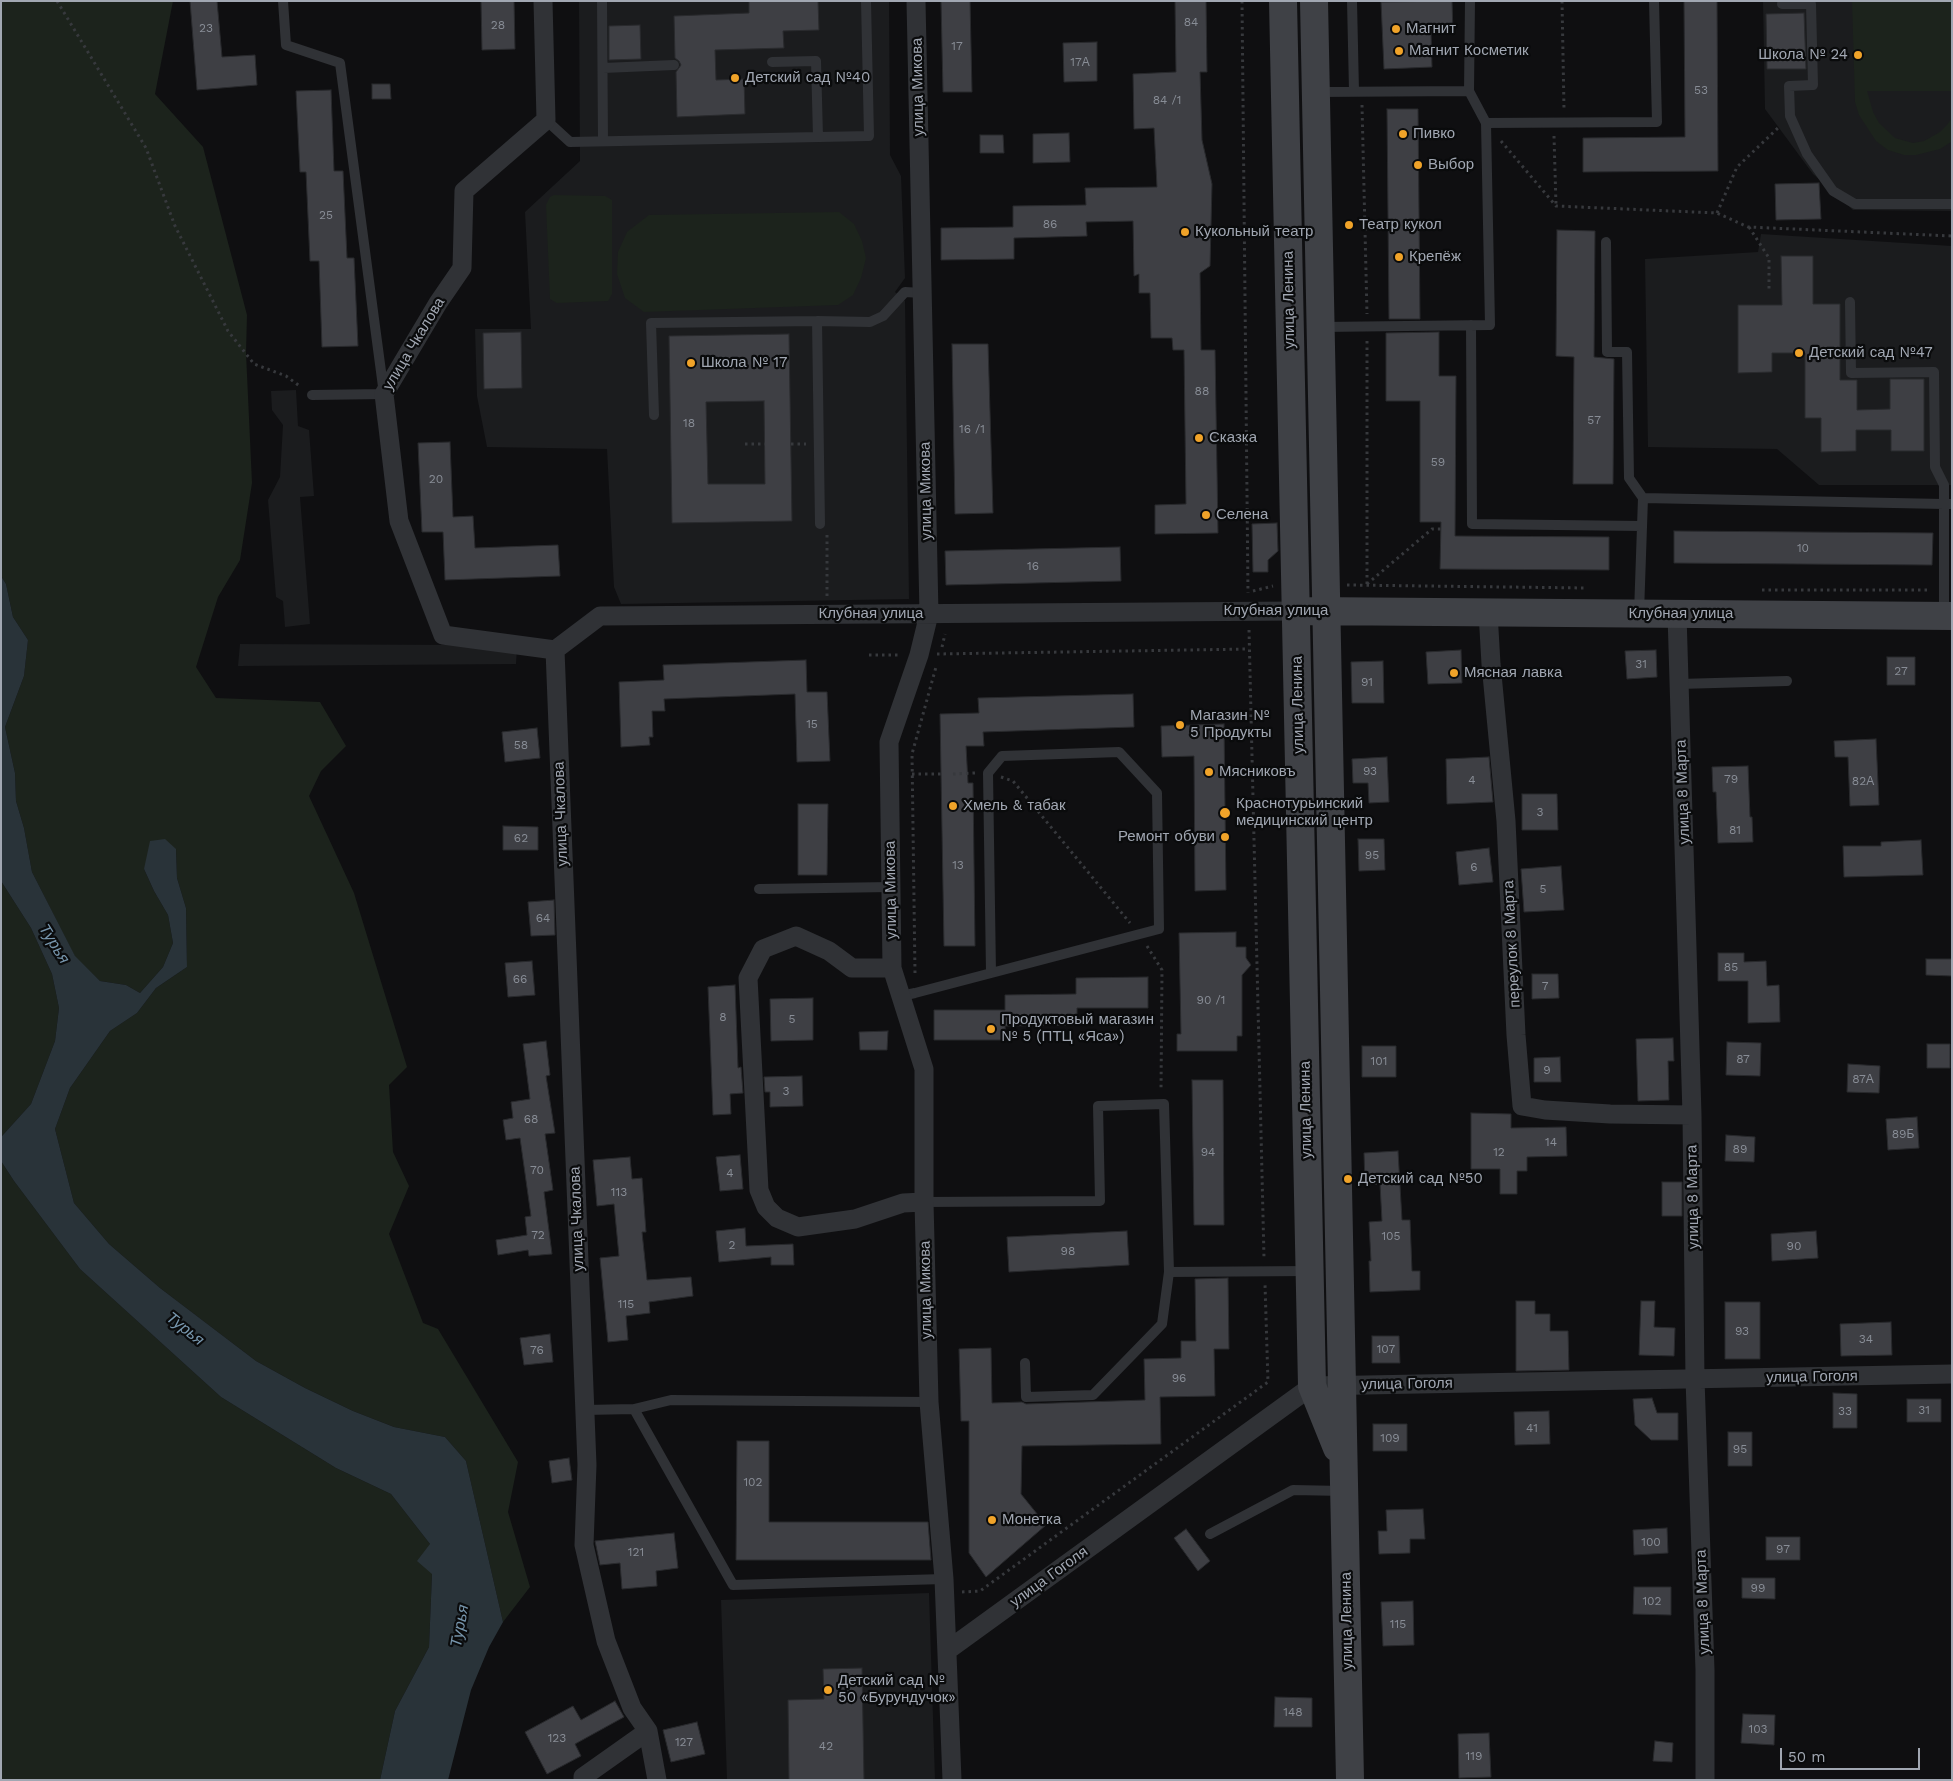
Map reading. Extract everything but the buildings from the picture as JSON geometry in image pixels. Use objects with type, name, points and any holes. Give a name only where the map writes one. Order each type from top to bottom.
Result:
[{"type":"main road","name":"улица Ленина","points":[[1283,1],[1312,1386],[1343,1463]]},
{"type":"main road","name":"улица Ленина","points":[[1314,1],[1350,1780]]},
{"type":"main road","name":"Клубная улица","points":[[1296,611],[1948,616]]},
{"type":"street","points":[[543,1],[546,120]]},
{"type":"street","name":"улица Микова","points":[[916,1],[929,614],[919,655],[889,742],[892,968],[924,1069],[924,1202],[929,1402],[948,1650],[952,1780]]},
{"type":"street","name":"улица Чкалова","points":[[546,120],[464,191],[462,268],[438,303],[384,394],[399,521],[443,635],[555,650],[588,1465],[584,1545],[606,1641],[632,1708],[648,1731],[657,1780]]},
{"type":"street","name":"Клубная улица","points":[[555,650],[600,616],[1296,611]]},
{"type":"street","name":"переулок 8 Марта","points":[[1488,612],[1506,821],[1516,1035],[1522,1106],[1546,1110],[1610,1114],[1692,1115]]},
{"type":"street","name":"улица 8 Марта","points":[[1677,614],[1692,1115],[1695,1379],[1705,1670],[1705,1780]]},
{"type":"street","points":[[892,968],[852,968],[828,951],[796,936],[763,949],[748,978],[759,1190],[766,1207],[777,1218],[798,1227],[855,1220],[903,1203],[924,1202]]},
{"type":"street","name":"улица Гоголя","points":[[948,1650],[1312,1386],[1952,1374]]},
{"type":"street","points":[[583,1780],[583,1777],[648,1731]]},
{"type":"lane","points":[[283,1],[286,45],[340,63],[384,394],[312,395]]},
{"type":"lane","points":[[602,1],[603,141]]},
{"type":"lane","points":[[546,120],[570,142],[869,136],[866,1]]},
{"type":"lane","points":[[1352,1],[1358,91]]},
{"type":"lane","points":[[1322,327],[1490,324],[1486,123],[1470,91],[1470,1]]},
{"type":"lane","points":[[1486,123],[1657,122],[1654,1]]},
{"type":"lane","points":[[1782,4],[1811,4],[1813,85],[1789,86],[1790,116],[1807,154],[1833,191],[1855,204],[1952,204]]},
{"type":"lane","points":[[772,62],[816,61],[818,137]]},
{"type":"lane","points":[[602,68],[674,65]]},
{"type":"lane","points":[[1316,92],[1470,91]]},
{"type":"lane","points":[[1606,242],[1607,352],[1627,352],[1629,478],[1643,498],[1639,614]]},
{"type":"lane","points":[[654,415],[651,323],[870,322],[883,316],[905,292],[922,292]]},
{"type":"lane","points":[[1850,302],[1851,374],[1934,372],[1935,467],[1944,485],[1948,504],[1948,616]]},
{"type":"lane","points":[[817,321],[820,524]]},
{"type":"lane","points":[[1471,325],[1472,524],[1642,526]]},
{"type":"lane","points":[[1643,498],[1948,504]]},
{"type":"lane","points":[[1679,684],[1787,681]]},
{"type":"lane","points":[[900,996],[991,973],[1140,934],[1159,930],[1157,793],[1119,752],[1002,756],[988,773],[991,973]]},
{"type":"lane","points":[[759,889],[891,887]]},
{"type":"lane","points":[[924,1202],[1100,1201],[1098,1106],[1164,1104],[1169,1272],[1162,1324],[1093,1395],[1026,1396],[1025,1363]]},
{"type":"lane","points":[[1169,1272],[1310,1271]]},
{"type":"lane","points":[[585,1410],[634,1409],[671,1400],[929,1402]]},
{"type":"lane","points":[[634,1409],[732,1585],[944,1586]]},
{"type":"lane","points":[[1210,1534],[1293,1490],[1344,1492]]},
{"type":"path","points":[[57,1],[146,148],[175,226],[228,331],[254,364],[286,376],[312,395]]},
{"type":"path","points":[[944,1586],[980,1591],[1268,1382],[1249,649],[1242,1]]},
{"type":"path","points":[[1556,206],[1562,1]]},
{"type":"path","points":[[1358,91],[1367,326],[1367,584],[1432,529],[1441,529]]},
{"type":"path","points":[[1716,213],[1737,167],[1790,116]]},
{"type":"path","points":[[1486,123],[1556,206],[1716,213],[1748,227],[1952,236]]},
{"type":"path","points":[[1748,227],[1769,258],[1769,289]]},
{"type":"path","points":[[745,444],[765,444]]},
{"type":"path","points":[[820,524],[827,526],[827,615]]},
{"type":"path","points":[[869,655],[1249,649]]},
{"type":"path","points":[[953,774],[988,773],[1013,781],[1140,934],[1162,970],[1161,1104]]},
{"type":"path","points":[[912,774],[941,774]]},
{"type":"shaded area","points":[[1,1],[173,1],[155,94],[203,147],[247,315],[246,353],[252,483],[240,560],[218,597],[196,667],[216,698],[320,702],[346,746],[321,771],[309,796],[354,893],[407,1067],[389,1085],[393,1152],[409,1186],[389,1234],[423,1323],[438,1329],[518,1462],[508,1512],[530,1587],[503,1622],[466,1461],[445,1437],[394,1427],[353,1411],[305,1388],[256,1361],[160,1288],[109,1244],[74,1203],[55,1129],[70,1088],[110,1031],[137,1013],[156,988],[187,967],[186,908],[177,878],[176,849],[144,869],[168,915],[173,943],[163,967],[140,993],[126,985],[100,981],[75,957],[32,872],[24,828],[16,801],[15,773],[5,727],[24,676],[28,640],[13,617],[6,584],[1,576]]},
{"type":"shaded area","name":"Школа № 17","points":[[579,1],[889,1],[890,155],[901,176],[905,278],[895,292],[905,301],[909,599],[621,604],[614,587],[607,449],[487,447],[477,396],[475,329],[531,329],[525,212],[580,161]]},
{"type":"shaded area","name":"Школа № 24","points":[[1763,1],[1952,1],[1952,211],[1853,210],[1813,174],[1765,109]]},
{"type":"shaded area","points":[[1852,1],[1952,1],[1952,91],[1867,91],[1873,112],[1879,123],[1895,138],[1913,143],[1924,141],[1940,132],[1952,118],[1951,142],[1940,149],[1916,155],[1904,155],[1888,150],[1876,141],[1859,115],[1855,102]]},
{"type":"shaded area","points":[[554,195],[605,196],[612,200],[612,294],[608,301],[557,303],[550,299],[546,205],[550,197]]},
{"type":"shaded area","points":[[839,212],[854,224],[862,241],[866,258],[861,278],[853,295],[838,305],[644,312],[625,298],[617,274],[618,252],[627,232],[649,215]]},
{"type":"shaded area","name":"Детский сад №47","points":[[1761,234],[1952,246],[1952,485],[1819,485],[1777,449],[1648,447],[1645,259],[1758,252]]},
{"type":"shaded area","points":[[296,390],[298,426],[309,430],[314,496],[300,497],[310,624],[285,627],[283,601],[276,597],[268,500],[280,477],[283,425],[272,410],[271,391]]},
{"type":"shaded area","points":[[240,644],[461,645],[517,648],[516,664],[238,666]]},
{"type":"shaded area","points":[[1,881],[31,928],[52,974],[59,1008],[55,1041],[31,1104],[2,1136],[1,1140]]},
{"type":"shaded area","points":[[1,1161],[80,1269],[221,1397],[336,1468],[391,1494],[430,1544],[432,1574],[429,1647],[395,1711],[380,1780],[1,1780]]},
{"type":"shaded area","name":"Детский сад № 50 «Бурундучок»","points":[[929,1593],[935,1780],[727,1780],[721,1600]]},
{"type":"water","name":"Турья","points":[[1,576],[6,584],[13,617],[28,640],[24,676],[5,727],[15,773],[16,801],[24,828],[32,872],[75,956],[100,981],[126,985],[140,993],[163,967],[173,943],[168,915],[144,869],[150,841],[165,839],[176,849],[177,878],[186,908],[187,967],[156,988],[137,1013],[110,1031],[70,1088],[55,1129],[74,1203],[109,1244],[160,1288],[256,1361],[305,1388],[353,1411],[394,1427],[445,1437],[466,1461],[503,1622],[489,1647],[471,1690],[448,1780],[380,1780],[395,1711],[429,1647],[432,1574],[417,1561],[430,1544],[391,1494],[336,1468],[221,1397],[80,1269],[1,1161],[2,1136],[31,1104],[55,1041],[59,1008],[52,974],[31,928],[1,881]]},
{"type":"place","name":"Магнит","points":[[1396,29]]},
{"type":"place","name":"Магнит Косметик","points":[[1399,51]]},
{"type":"place","name":"Школа № 24","points":[[1858,55]]},
{"type":"place","name":"Детский сад №40","points":[[735,78]]},
{"type":"place","name":"Пивко","points":[[1403,134]]},
{"type":"place","name":"Выбор","points":[[1418,165]]},
{"type":"place","name":"Театр кукол","points":[[1349,225]]},
{"type":"place","name":"Кукольный театр","points":[[1185,232]]},
{"type":"place","name":"Крепёж","points":[[1399,257]]},
{"type":"place","name":"Детский сад №47","points":[[1799,353]]},
{"type":"place","name":"Школа № 17","points":[[691,363]]},
{"type":"place","name":"Сказка","points":[[1199,438]]},
{"type":"place","name":"Селена","points":[[1206,515]]},
{"type":"place","name":"Мясная лавка","points":[[1454,673]]},
{"type":"place","name":"Магазин № 5 Продукты","points":[[1180,725]]},
{"type":"place","name":"Мясниковъ","points":[[1209,772]]},
{"type":"place","name":"Хмель & табак","points":[[953,806]]},
{"type":"place","name":"Краснотурьинский медицинский центр","points":[[1225,813]]},
{"type":"place","name":"Ремонт обуви","points":[[1225,837]]},
{"type":"place","name":"Продуктовый магазин № 5 (ПТЦ «Яса»)","points":[[991,1029]]},
{"type":"place","name":"Детский сад №50","points":[[1348,1179]]},
{"type":"place","name":"Монетка","points":[[992,1520]]},
{"type":"place","name":"Детский сад № 50 «Бурундучок»","points":[[828,1690]]}]
